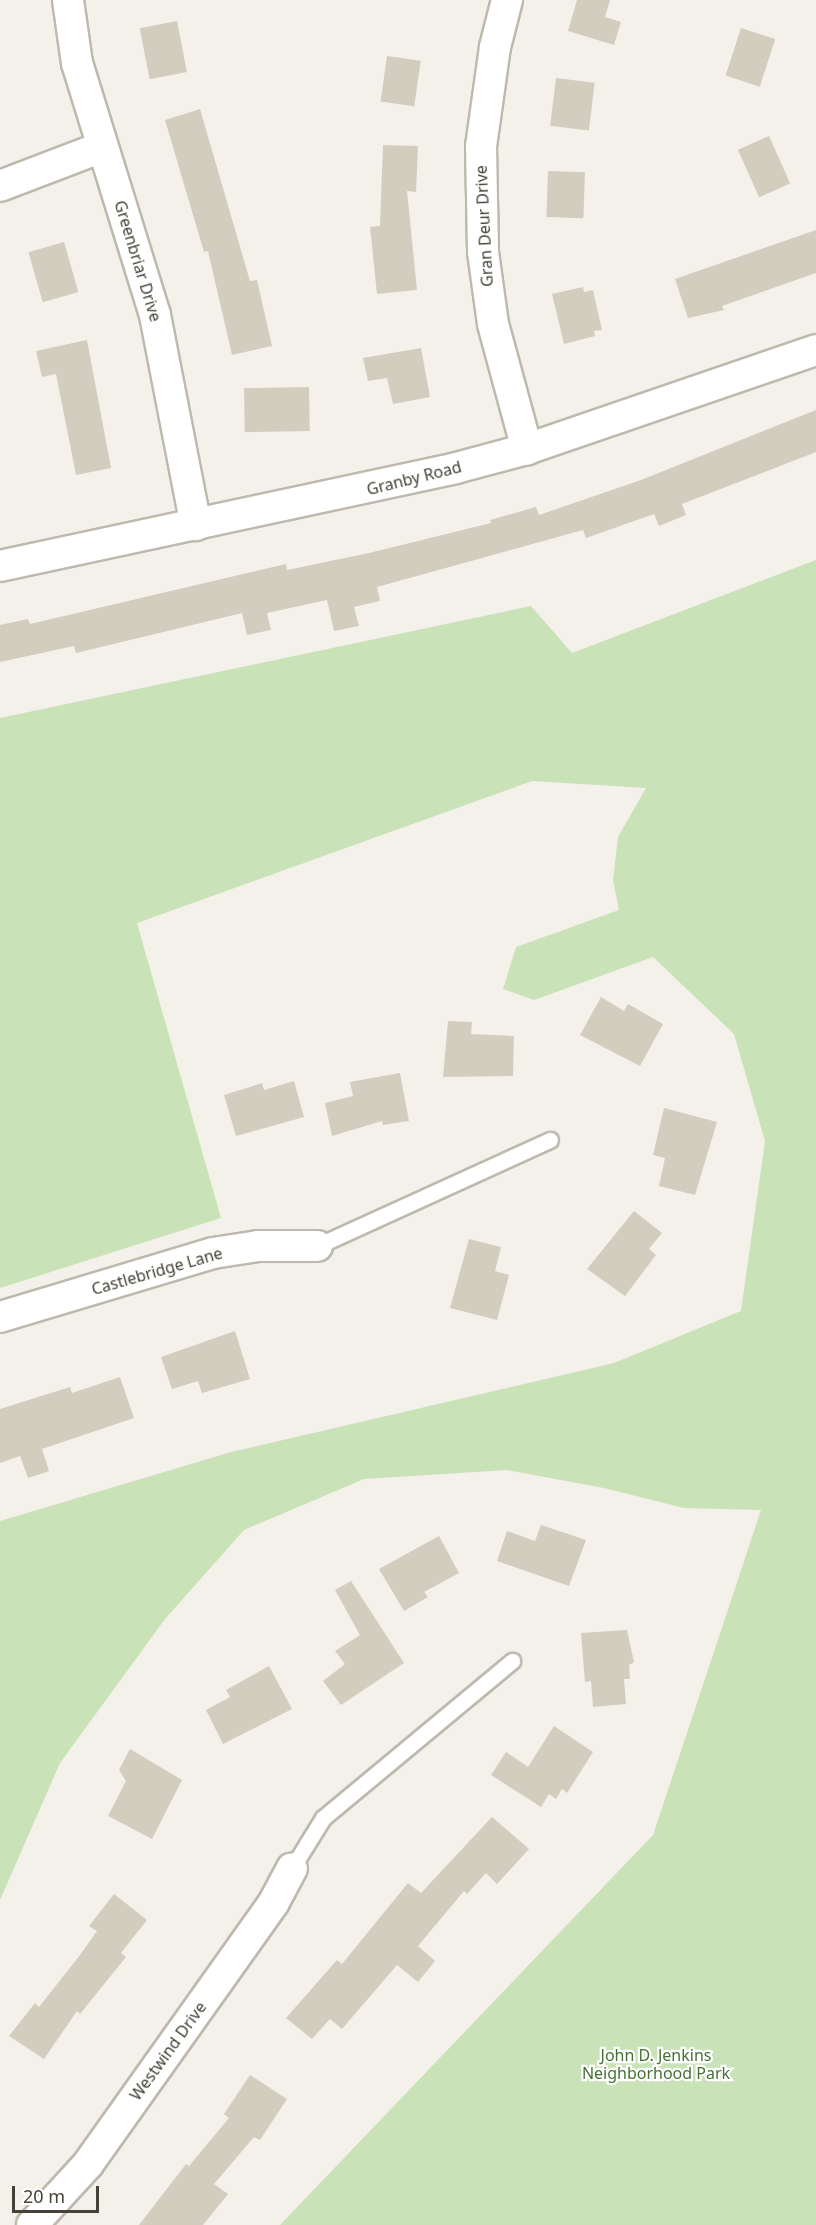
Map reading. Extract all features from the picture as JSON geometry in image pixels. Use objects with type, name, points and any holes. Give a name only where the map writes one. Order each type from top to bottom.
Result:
[{"type":"street","name":"Greenbriar Drive","points":[[68,0],[76,63],[144,273],[196,525]]},
{"type":"street","name":"Gran Deur Drive","points":[[507,0],[495,47],[481,146],[483,252],[493,324],[527,449]]},
{"type":"street","points":[[0,186],[102,147]]},
{"type":"street","name":"Granby Road","points":[[0,566],[383,486],[527,449],[816,350]]},
{"type":"street","name":"Castlebridge Lane","points":[[0,1317],[213,1253],[258,1246],[317,1246]]},
{"type":"street","name":"Westwind Drive","points":[[32,2225],[88,2164],[274,1902],[292,1868]]},
{"type":"lane","points":[[317,1246],[550,1140]]},
{"type":"lane","points":[[292,1868],[323,1818],[512,1661]]},
{"type":"green space","name":"John D. Jenkins Neighborhood Park","points":[[816,560],[816,2225],[280,2225],[653,1835],[761,1510],[684,1508],[604,1488],[507,1470],[364,1479],[244,1530],[165,1619],[60,1763],[0,1900],[0,1521],[231,1452],[614,1363],[741,1311],[765,1141],[734,1034],[653,957],[534,1000],[503,989],[516,947],[619,910],[613,881],[618,837],[646,788],[532,781],[137,923],[221,1218],[0,1288],[0,718],[531,606],[572,653]]},
{"type":"building","points":[[577,0],[610,0],[605,17],[621,22],[614,45],[568,31]]},
{"type":"building","points":[[177,21],[187,72],[150,79],[140,28]]},
{"type":"building","points":[[741,28],[775,39],[760,87],[726,76]]},
{"type":"building","points":[[387,56],[421,61],[414,106],[381,102]]},
{"type":"building","points":[[556,78],[595,83],[589,130],[550,126]]},
{"type":"building","points":[[200,109],[250,281],[257,280],[272,346],[232,355],[208,251],[204,252],[165,120]]},
{"type":"building","points":[[769,136],[790,184],[759,197],[738,150]]},
{"type":"building","points":[[383,145],[418,146],[416,192],[407,191],[417,290],[377,294],[370,227],[380,226]]},
{"type":"building","points":[[548,171],[585,172],[583,218],[546,217]]},
{"type":"building","points":[[816,230],[816,273],[722,306],[724,310],[688,318],[675,279]]},
{"type":"building","points":[[64,242],[78,292],[43,302],[28,252]]},
{"type":"building","points":[[583,287],[584,292],[593,290],[602,330],[594,331],[595,336],[564,344],[552,294]]},
{"type":"building","points":[[87,340],[111,468],[76,475],[56,374],[42,377],[36,351]]},
{"type":"building","points":[[421,348],[430,397],[393,404],[387,378],[368,381],[363,358]]},
{"type":"building","points":[[309,387],[310,431],[245,432],[244,388]]},
{"type":"building","points":[[816,410],[816,452],[682,504],[686,515],[659,526],[654,514],[586,538],[583,530],[377,587],[380,601],[354,607],[359,626],[334,631],[327,600],[267,613],[271,630],[247,635],[242,613],[76,653],[74,646],[0,662],[0,625],[28,619],[30,624],[286,564],[287,570],[369,553],[491,523],[490,520],[536,507],[539,515],[641,480]]},
{"type":"building","points":[[601,997],[624,1011],[628,1004],[663,1024],[640,1066],[580,1035]]},
{"type":"building","points":[[448,1021],[472,1022],[471,1034],[514,1036],[513,1076],[443,1077]]},
{"type":"building","points":[[400,1073],[409,1121],[383,1125],[382,1121],[332,1136],[325,1103],[353,1096],[350,1082]]},
{"type":"building","points":[[294,1081],[304,1117],[236,1136],[224,1095],[262,1083],[264,1090]]},
{"type":"building","points":[[664,1108],[717,1122],[695,1195],[659,1186],[665,1158],[653,1155]]},
{"type":"building","points":[[634,1211],[662,1233],[649,1249],[656,1255],[625,1296],[587,1269]]},
{"type":"building","points":[[469,1239],[501,1247],[495,1271],[509,1275],[497,1320],[450,1308]]},
{"type":"building","points":[[235,1331],[250,1379],[202,1393],[198,1381],[172,1389],[161,1357]]},
{"type":"building","points":[[120,1377],[134,1418],[42,1449],[49,1471],[28,1478],[20,1456],[0,1463],[0,1409],[70,1387],[72,1393]]},
{"type":"building","points":[[541,1525],[586,1540],[569,1586],[497,1561],[507,1531],[535,1541]]},
{"type":"building","points":[[439,1536],[459,1573],[424,1592],[428,1597],[404,1611],[379,1569]]},
{"type":"building","points":[[351,1581],[404,1663],[341,1705],[323,1681],[345,1664],[335,1651],[360,1635],[335,1590]]},
{"type":"building","points":[[627,1630],[634,1662],[629,1665],[630,1679],[624,1679],[626,1704],[593,1707],[591,1681],[585,1682],[581,1633]]},
{"type":"building","points":[[269,1666],[292,1709],[223,1744],[206,1710],[230,1697],[226,1690]]},
{"type":"building","points":[[554,1726],[593,1752],[567,1793],[562,1789],[556,1799],[549,1794],[541,1807],[491,1775],[506,1752],[528,1767]]},
{"type":"building","points":[[130,1749],[182,1780],[152,1839],[108,1816],[126,1781],[119,1770]]},
{"type":"building","points":[[492,1817],[529,1849],[497,1884],[486,1873],[467,1894],[464,1891],[418,1946],[435,1961],[418,1982],[397,1965],[342,2029],[330,2019],[312,2039],[286,2018],[337,1960],[342,1964],[408,1883],[421,1893]]},
{"type":"building","points":[[114,1894],[147,1920],[121,1953],[126,1957],[80,2014],[77,2011],[44,2059],[9,2036],[35,2003],[39,2007],[80,1955],[97,1931],[89,1926]]},
{"type":"building","points":[[250,2075],[287,2099],[260,2140],[254,2137],[214,2184],[228,2194],[203,2225],[139,2225],[186,2164],[189,2166],[229,2118],[224,2114]]}]
